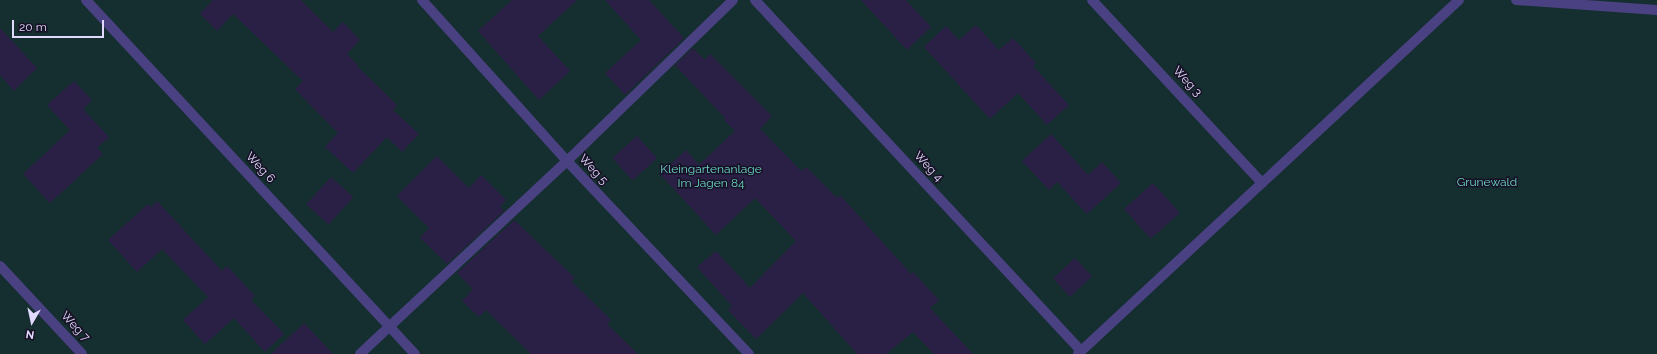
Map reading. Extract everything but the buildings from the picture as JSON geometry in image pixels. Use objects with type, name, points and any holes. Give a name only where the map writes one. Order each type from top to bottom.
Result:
[{"type":"lane","name":"Weg 6","points":[[86,0],[415,354]]},
{"type":"lane","name":"Weg 5","points":[[422,0],[567,161],[749,354]]},
{"type":"lane","points":[[360,354],[567,161],[733,0]]},
{"type":"lane","name":"Weg 4","points":[[755,0],[1080,352]]},
{"type":"lane","name":"Weg 3","points":[[1092,0],[1262,183]]},
{"type":"lane","points":[[1080,352],[1459,0]]},
{"type":"lane","points":[[1516,0],[1657,10]]},
{"type":"lane","name":"Weg 7","points":[[0,266],[82,354]]},
{"type":"green space","name":"Kleingartenanlage Im Jagen 84","points":[[0,0],[1657,0],[1657,354],[0,354]]},
{"type":"park label","name":"Grunewald","points":[[1487,183]]}]
